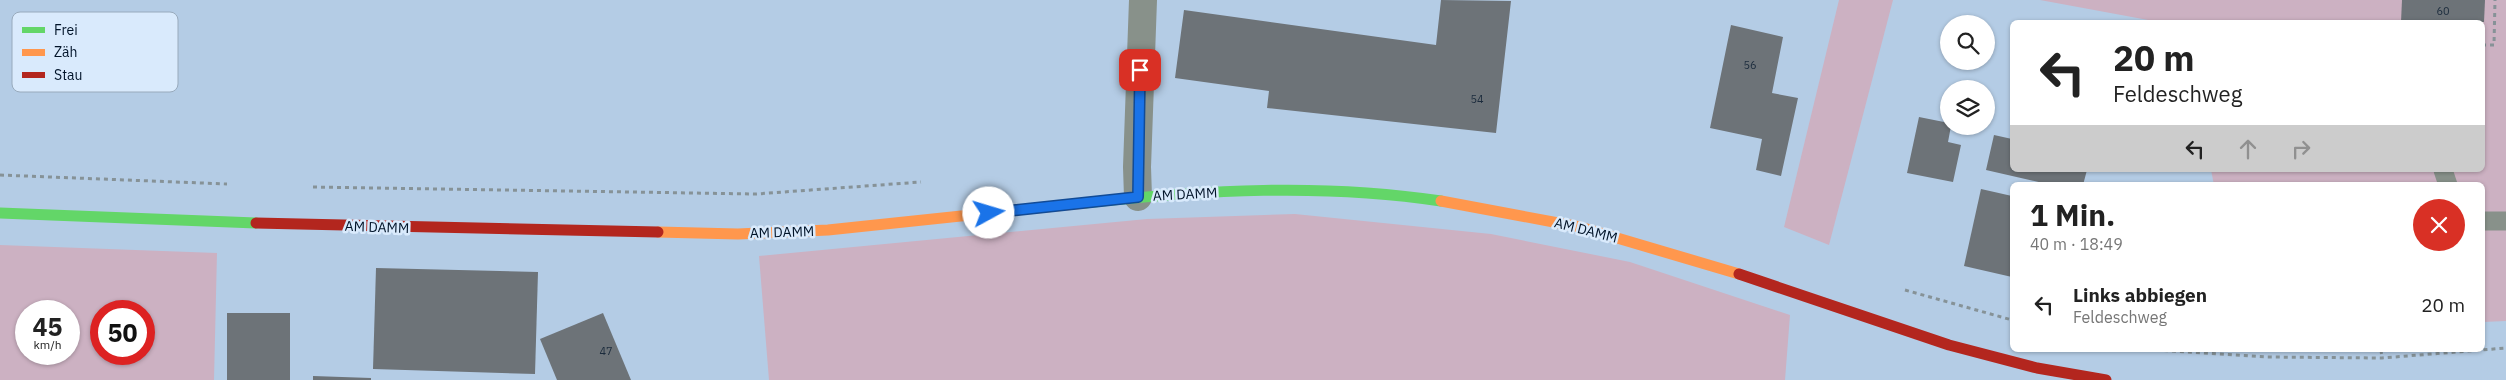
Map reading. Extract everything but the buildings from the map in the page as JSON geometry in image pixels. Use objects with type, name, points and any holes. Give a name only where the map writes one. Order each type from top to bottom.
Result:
[{"type":"main road","name":"AM DAMM","points":[[0,213],[374,227],[738,234],[828,230],[1138,197],[1259,190],[1321,189],[1389,193],[1482,206],[1580,227],[1664,250],[1761,280],[1949,345],[2037,368],[2106,380]]},
{"type":"street","points":[[1138,197],[1137,167],[1143,0]]},
{"type":"lane","points":[[2485,221],[2506,221]]},
{"type":"path","points":[[2485,45],[2494,44],[2495,0]]},
{"type":"path","points":[[2485,350],[2506,348]]},
{"type":"path","points":[[2184,352],[2267,358],[2382,358],[2456,352]]},
{"type":"path","points":[[2381,352],[2382,358]]},
{"type":"shaded area","points":[[1839,0],[1893,0],[1829,245],[1784,227]]},
{"type":"shaded area","points":[[2040,0],[2506,0],[2506,321],[2485,322],[2485,182],[2213,182],[2211,172],[2485,172],[2485,20],[2148,20]]},
{"type":"shaded area","points":[[1295,214],[1491,234],[1630,262],[1790,315],[1785,380],[769,380],[759,256],[1147,219]]},
{"type":"shaded area","points":[[0,245],[217,253],[214,380],[0,380]]},
{"type":"traffic: fast","points":[[1085,203],[1130,198],[1263,190],[1352,192],[1397,195],[1441,201]]},
{"type":"traffic: fast","points":[[0,213],[256,223]]},
{"type":"traffic: slow","points":[[1441,201],[1580,227],[1739,274]]},
{"type":"traffic: slow","points":[[658,232],[738,234],[828,230],[1085,203]]},
{"type":"traffic: jam","points":[[256,223],[658,232]]},
{"type":"traffic: jam","points":[[1739,274],[1949,345],[2037,368],[2106,380]]},
{"type":"route","points":[[989,213],[1138,197],[1140,70]]}]
